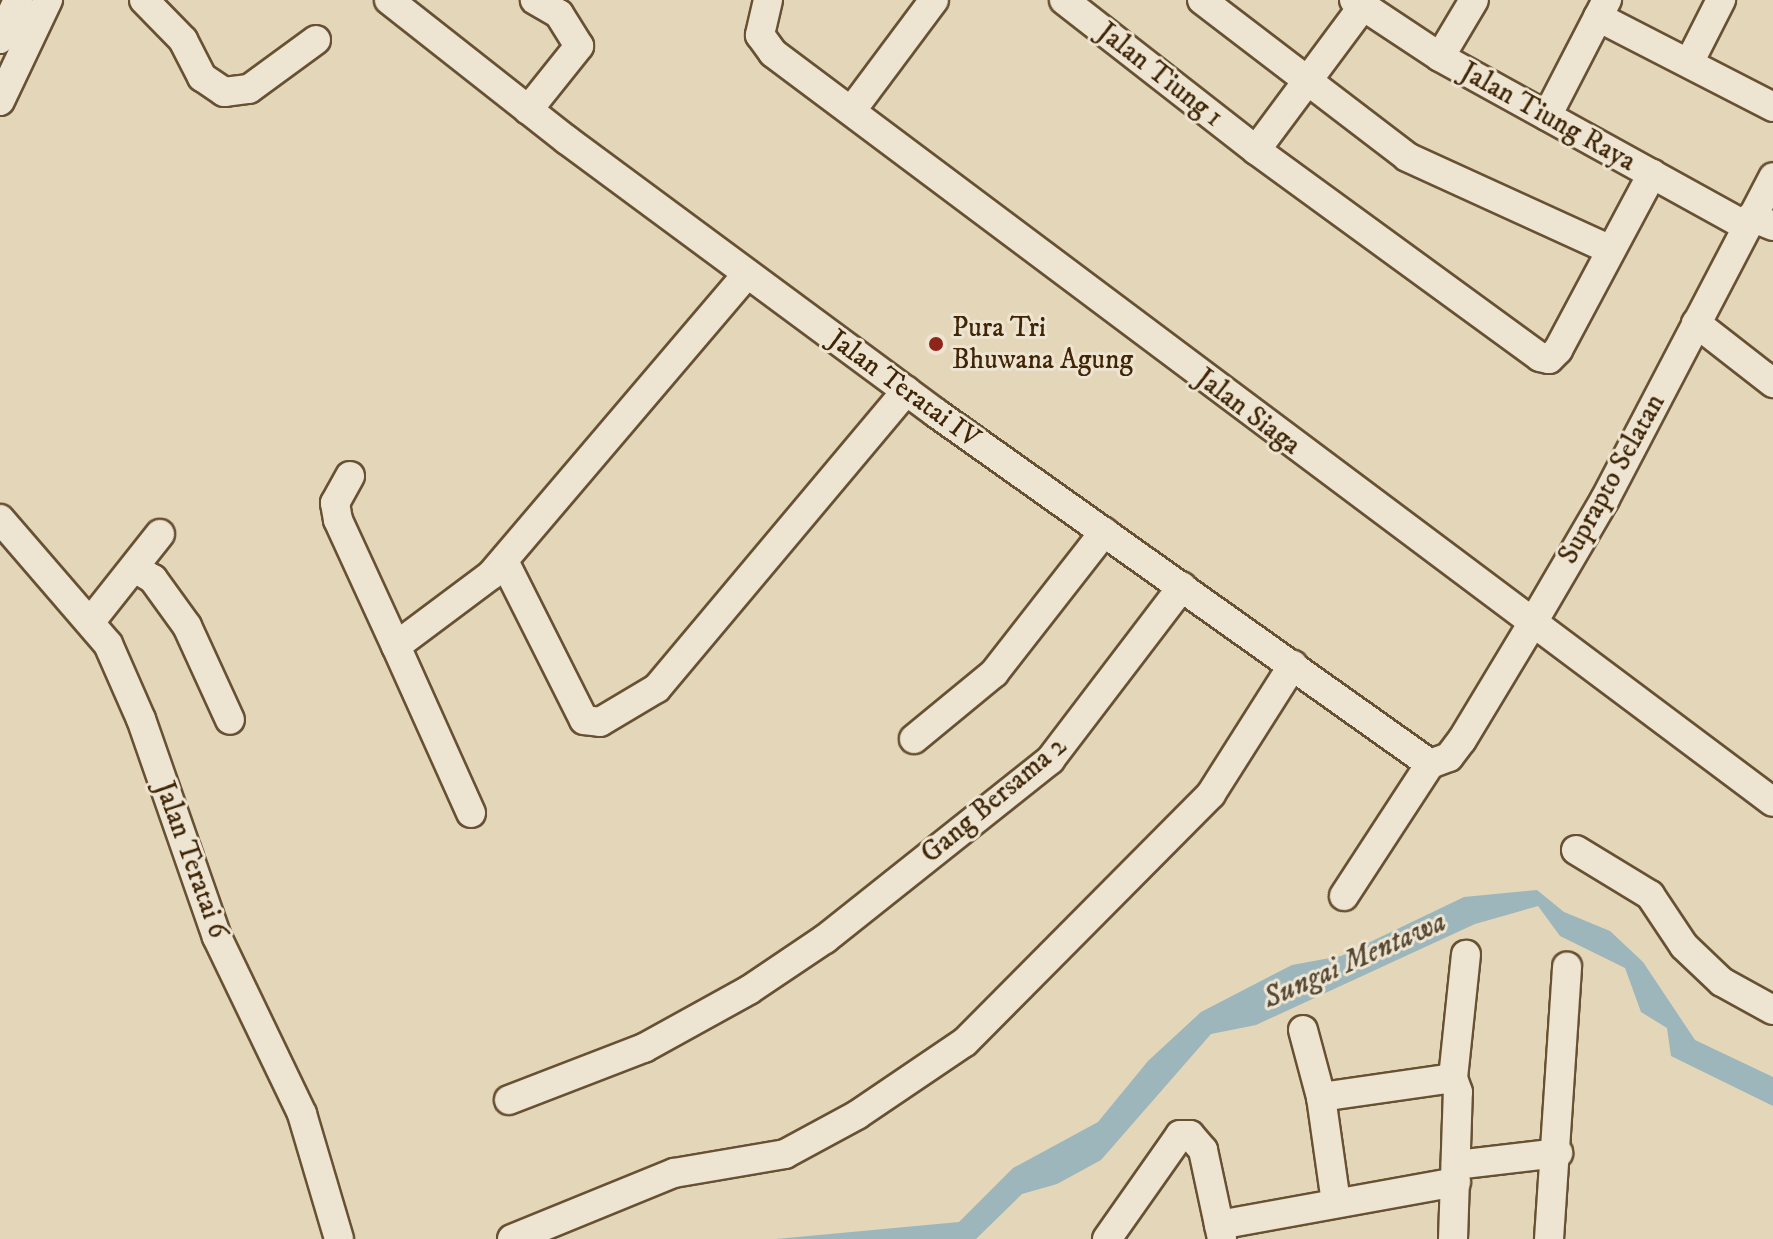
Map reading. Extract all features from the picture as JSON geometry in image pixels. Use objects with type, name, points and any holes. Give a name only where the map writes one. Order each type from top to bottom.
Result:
[{"type":"street","points":[[0,39],[18,0]]},
{"type":"street","points":[[0,101],[48,0]]},
{"type":"street","points":[[144,0],[183,40],[202,77],[224,92],[249,89],[316,40]]},
{"type":"street","name":"Jalan Teratai IV","points":[[389,0],[528,110],[906,391],[1430,764]]},
{"type":"street","points":[[528,110],[579,46],[559,14],[535,0]]},
{"type":"street","name":"Jalan Siaga","points":[[768,0],[760,35],[773,53],[1773,802]]},
{"type":"street","points":[[852,110],[934,0]]},
{"type":"street","name":"Jalan Tiung 1","points":[[1064,0],[1256,150],[1540,357],[1549,359],[1558,350],[1611,250]]},
{"type":"street","points":[[1202,0],[1415,162],[1611,250],[1652,174]]},
{"type":"street","points":[[1440,57],[1474,0]]},
{"type":"street","points":[[1689,63],[1721,0]]},
{"type":"street","points":[[1256,150],[1358,3]]},
{"type":"street","name":"Jalan Tiung Raya","points":[[1358,3],[1440,57],[1652,174],[1757,223]]},
{"type":"street","points":[[1547,116],[1602,8],[1689,63],[1773,107]]},
{"type":"street","name":"Suprapto Selatan","points":[[1430,764],[1449,757],[1462,740],[1532,624],[1605,499],[1696,323],[1757,223],[1773,177]]},
{"type":"street","points":[[396,646],[504,561],[747,274]]},
{"type":"street","points":[[1696,323],[1773,383]]},
{"type":"street","points":[[504,561],[584,720],[600,722],[657,688],[906,391]]},
{"type":"street","points":[[350,476],[335,503],[338,520],[471,813]]},
{"type":"street","name":"Jalan Teratai 6","points":[[0,519],[91,621],[141,719],[217,937],[302,1114],[337,1234]]},
{"type":"street","points":[[914,739],[994,673],[1104,532]]},
{"type":"street","points":[[91,621],[160,534]]},
{"type":"street","points":[[134,568],[153,579],[187,626],[230,720]]},
{"type":"street","name":"Gang Bersama 2","points":[[509,1100],[644,1048],[749,990],[849,921],[1050,760],[1182,587]]},
{"type":"street","points":[[512,1239],[674,1173],[785,1154],[857,1115],[965,1042],[1211,794],[1293,665]]},
{"type":"street","points":[[1344,896],[1430,764]]},
{"type":"street","points":[[1576,850],[1650,895],[1684,946],[1712,973],[1773,1010]]},
{"type":"street","points":[[1453,1239],[1458,1092],[1453,1078],[1466,955]]},
{"type":"street","points":[[1549,1239],[1558,1153],[1567,967]]},
{"type":"street","points":[[1303,1030],[1321,1097],[1336,1202]]},
{"type":"street","points":[[1321,1097],[1453,1078]]},
{"type":"street","points":[[1107,1239],[1180,1135],[1190,1135],[1203,1150],[1220,1232],[1456,1173],[1558,1153]]},
{"type":"water","name":"Sungai Mentawa","points":[[1537,890],[1564,912],[1610,931],[1643,962],[1695,1040],[1773,1077],[1773,1106],[1671,1056],[1667,1028],[1641,1012],[1625,968],[1560,936],[1538,906],[1475,924],[1256,1025],[1211,1034],[1101,1160],[1057,1184],[1022,1194],[976,1239],[776,1239],[959,1222],[1013,1168],[1098,1122],[1148,1061],[1201,1012],[1292,965],[1341,956],[1464,897]]},
{"type":"place","name":"Pura Tri Bhuwana Agung","points":[[936,344]]}]
